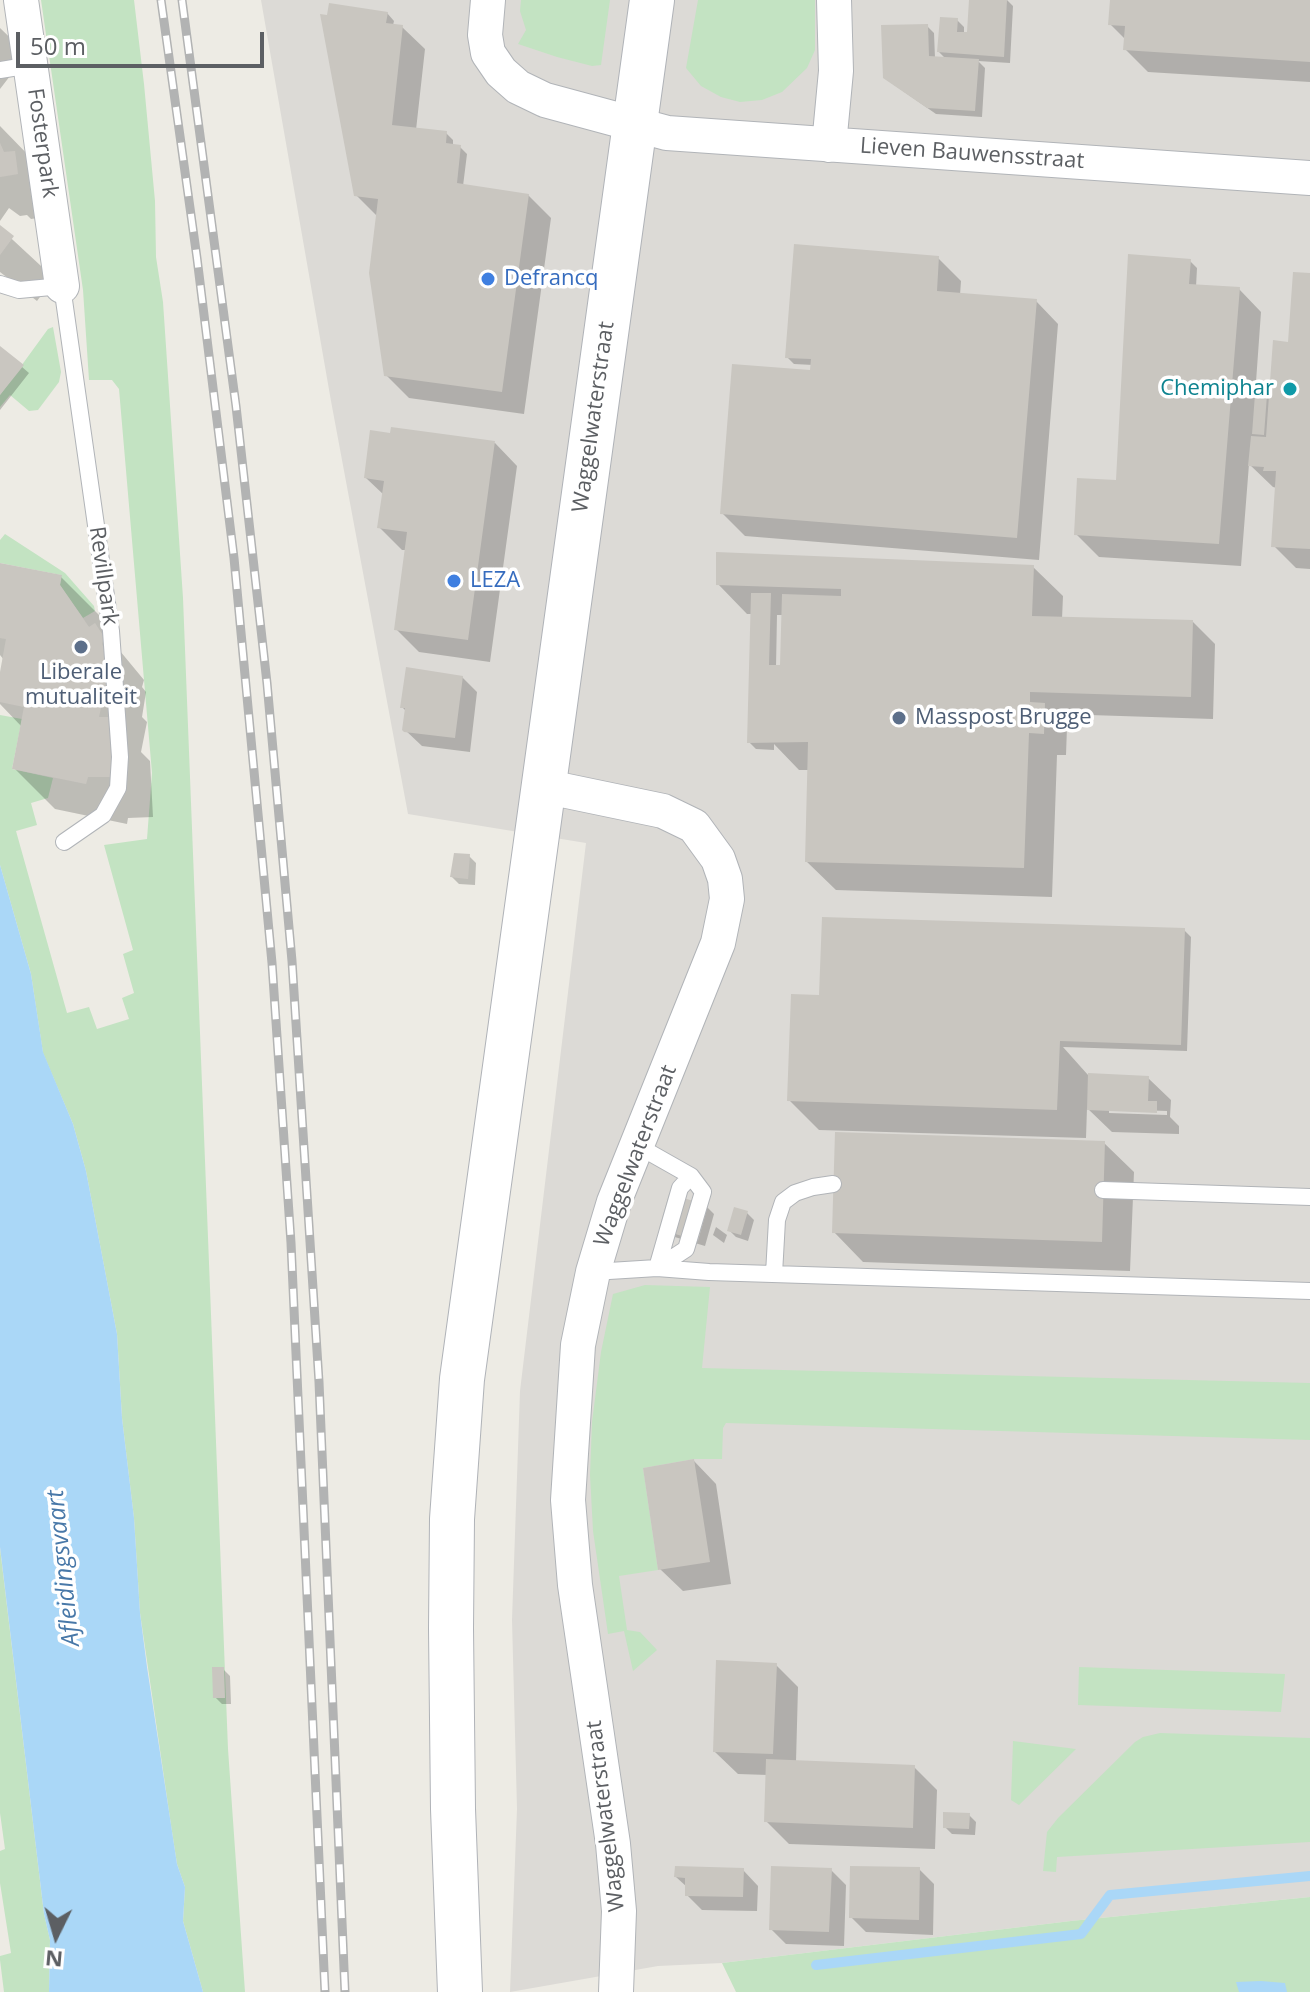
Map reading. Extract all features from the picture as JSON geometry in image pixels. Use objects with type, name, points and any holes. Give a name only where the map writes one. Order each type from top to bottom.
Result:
[{"type":"main road","name":"Waggelwaterstraat","points":[[460,1992],[451,1628],[452,1519],[462,1379],[652,0]]},
{"type":"street","name":"Fosterpark","points":[[21,0],[15,68],[62,286]]},
{"type":"street","name":"Lieven Bauwensstraat","points":[[488,0],[485,35],[488,53],[501,72],[518,87],[545,100],[667,133],[1310,178]]},
{"type":"street","points":[[829,145],[836,71],[834,0]]},
{"type":"street","name":"Waggelwaterstraat","points":[[543,786],[663,811],[694,826],[718,859],[725,879],[727,899],[718,943],[614,1202],[593,1272],[578,1345],[568,1500],[575,1585],[613,1844],[619,1911],[616,1992]]},
{"type":"lane","points":[[0,284],[29,291],[62,286]]},
{"type":"lane","name":"Revillpark","points":[[62,286],[111,631],[120,773],[118,788],[110,806],[94,824],[64,842]]},
{"type":"lane","points":[[638,1146],[691,1176],[680,1188],[657,1268]]},
{"type":"lane","points":[[774,1274],[777,1220],[783,1202],[795,1193],[833,1184]]},
{"type":"lane","points":[[1103,1190],[1310,1197]]},
{"type":"lane","points":[[593,1272],[657,1268],[1310,1291]]},
{"type":"shaded area","points":[[261,0],[1310,0],[1310,1897],[1071,1921],[722,1963],[658,1966],[510,1992],[517,1809],[512,1620],[520,1391],[586,843],[408,814]]},
{"type":"green space","points":[[41,0],[134,0],[144,84],[155,201],[156,257],[163,302],[183,598],[228,1749],[245,1992],[203,1992],[183,1921],[185,1887],[177,1864],[140,1613],[117,1334],[86,1171],[73,1124],[43,1053],[31,974],[0,865],[0,715],[22,719],[12,769],[53,778],[48,798],[31,803],[37,825],[16,831],[67,1013],[89,1007],[97,1029],[129,1019],[122,998],[134,993],[123,954],[133,950],[104,845],[147,839],[152,773],[119,389],[112,380],[89,380],[83,290]]},
{"type":"green space","points":[[521,0],[610,0],[601,65],[592,66],[518,44],[526,30],[520,11]]},
{"type":"green space","points":[[698,0],[815,0],[815,50],[807,68],[782,92],[762,100],[740,102],[721,97],[701,86],[686,68]]},
{"type":"green space","points":[[53,327],[61,372],[59,382],[38,410],[29,411],[10,395],[0,407],[0,395],[48,329]]},
{"type":"green space","points":[[5,534],[65,573],[95,611],[83,618],[60,585],[61,575],[0,563],[0,540]]},
{"type":"green space","points":[[645,1285],[710,1287],[702,1368],[1310,1383],[1310,1440],[726,1423],[723,1428],[722,1459],[694,1459],[643,1468],[658,1570],[619,1576],[627,1630],[640,1632],[657,1650],[633,1671],[624,1631],[608,1634],[593,1531],[590,1475],[592,1422],[601,1352],[613,1294]]},
{"type":"green space","points":[[0,1548],[44,1914],[50,1940],[49,1992],[4,1992],[0,1960],[0,1956],[11,1953],[0,1883],[0,1851],[5,1849],[0,1813]]},
{"type":"green space","points":[[1079,1667],[1285,1674],[1281,1712],[1078,1705]]},
{"type":"green space","points":[[1160,1733],[1310,1738],[1310,1842],[1057,1857],[1056,1872],[1043,1871],[1047,1832],[1058,1818],[1135,1742]]},
{"type":"green space","points":[[1013,1741],[1076,1749],[1019,1805],[1011,1800]]},
{"type":"green space","points":[[1310,1897],[1310,1992],[736,1992],[722,1963],[1071,1921]]},
{"type":"water","name":"Afleidingsvaart","points":[[0,865],[31,974],[43,1052],[73,1124],[86,1171],[117,1334],[122,1418],[147,1667],[177,1864],[185,1887],[183,1921],[203,1992],[49,1992],[50,1940],[44,1914],[0,1547]]},
{"type":"water","points":[[1236,1982],[1285,1983],[1287,1992],[1239,1992]]},
{"type":"building","points":[[969,0],[1007,0],[1004,57],[937,52],[940,17],[958,18],[957,32],[967,32]]},
{"type":"building","points":[[1110,0],[1310,0],[1310,62],[1123,50],[1125,26],[1108,25]]},
{"type":"building","points":[[329,3],[388,12],[386,23],[403,25],[392,125],[447,131],[446,143],[461,145],[457,183],[529,194],[502,392],[384,376],[369,273],[378,199],[354,196],[320,14],[327,15]]},
{"type":"building","points":[[928,24],[929,56],[979,59],[975,111],[927,108],[883,78],[881,25]]},
{"type":"building","points":[[0,143],[4,152],[15,151],[18,174],[0,177]]},
{"type":"building","points":[[0,225],[14,236],[0,255]]},
{"type":"building","points":[[794,244],[939,256],[937,291],[1037,299],[1017,538],[720,514],[732,364],[810,370],[811,359],[785,358]]},
{"type":"building","points":[[1128,254],[1191,259],[1189,284],[1240,287],[1219,544],[1074,535],[1077,478],[1116,480]]},
{"type":"building","name":"Chemiphar","points":[[1293,272],[1310,273],[1310,549],[1271,547],[1276,471],[1248,466],[1251,436],[1266,437],[1273,340],[1288,342]]},
{"type":"building","points":[[0,346],[24,365],[0,395]]},
{"type":"building","points":[[1255,394],[1267,395],[1264,435],[1252,434]]},
{"type":"building","points":[[391,427],[495,441],[468,640],[394,630],[407,532],[377,528],[384,481],[364,478],[370,430],[390,433]]},
{"type":"building","name":"Masspost Brugge","points":[[716,552],[1034,565],[1032,616],[1193,620],[1191,697],[1030,692],[1030,702],[1045,703],[1044,734],[1029,733],[1024,868],[805,862],[808,742],[747,743],[751,593],[771,593],[769,665],[780,665],[782,594],[841,596],[841,589],[716,585]]},
{"type":"building","points":[[0,563],[62,575],[60,585],[89,627],[95,623],[104,637],[102,644],[106,653],[101,678],[107,679],[99,717],[110,717],[113,777],[88,777],[86,784],[12,769],[24,707],[0,702],[0,672],[6,639],[0,638]]},
{"type":"building","points":[[406,667],[463,676],[455,738],[402,730],[405,708],[400,708]]},
{"type":"building","points":[[454,853],[470,854],[468,879],[450,877]]},
{"type":"building","points":[[822,917],[1185,928],[1181,1045],[1060,1041],[1057,1110],[787,1101],[791,994],[819,995]]},
{"type":"building","points":[[1088,1073],[1149,1076],[1148,1101],[1157,1101],[1157,1113],[1087,1110]]},
{"type":"building","points":[[835,1132],[1105,1141],[1102,1242],[832,1233]]},
{"type":"building","points":[[669,1194],[708,1205],[698,1241],[659,1229]]},
{"type":"building","points":[[734,1207],[748,1211],[741,1235],[727,1231]]},
{"type":"building","points":[[694,1459],[710,1562],[658,1570],[643,1468]]},
{"type":"building","points":[[716,1660],[777,1663],[773,1754],[713,1752]]},
{"type":"building","points":[[212,1667],[224,1667],[225,1698],[213,1698]]},
{"type":"building","points":[[766,1759],[915,1765],[913,1828],[764,1822]]},
{"type":"building","points":[[943,1812],[970,1813],[969,1829],[943,1828]]},
{"type":"building","points":[[675,1866],[744,1868],[743,1897],[685,1896],[685,1878],[674,1877]]},
{"type":"building","points":[[771,1866],[832,1868],[829,1932],[769,1930]]},
{"type":"building","points":[[850,1866],[920,1867],[919,1920],[849,1918]]},
{"type":"waterway","points":[[816,1965],[1081,1934],[1110,1895],[1310,1876]]},
{"type":"railway","points":[[161,0],[234,558],[272,963],[291,1243],[325,1992]]},
{"type":"railway","points":[[182,0],[236,406],[267,683],[292,961],[319,1382],[345,1992]]},
{"type":"place","name":"Defrancq","points":[[488,279]]},
{"type":"place","name":"Chemiphar","points":[[1290,389]]},
{"type":"place","name":"LEZA","points":[[454,581]]},
{"type":"place","name":"Liberale mutualiteit","points":[[81,647]]},
{"type":"place","name":"Masspost Brugge","points":[[899,718]]}]
